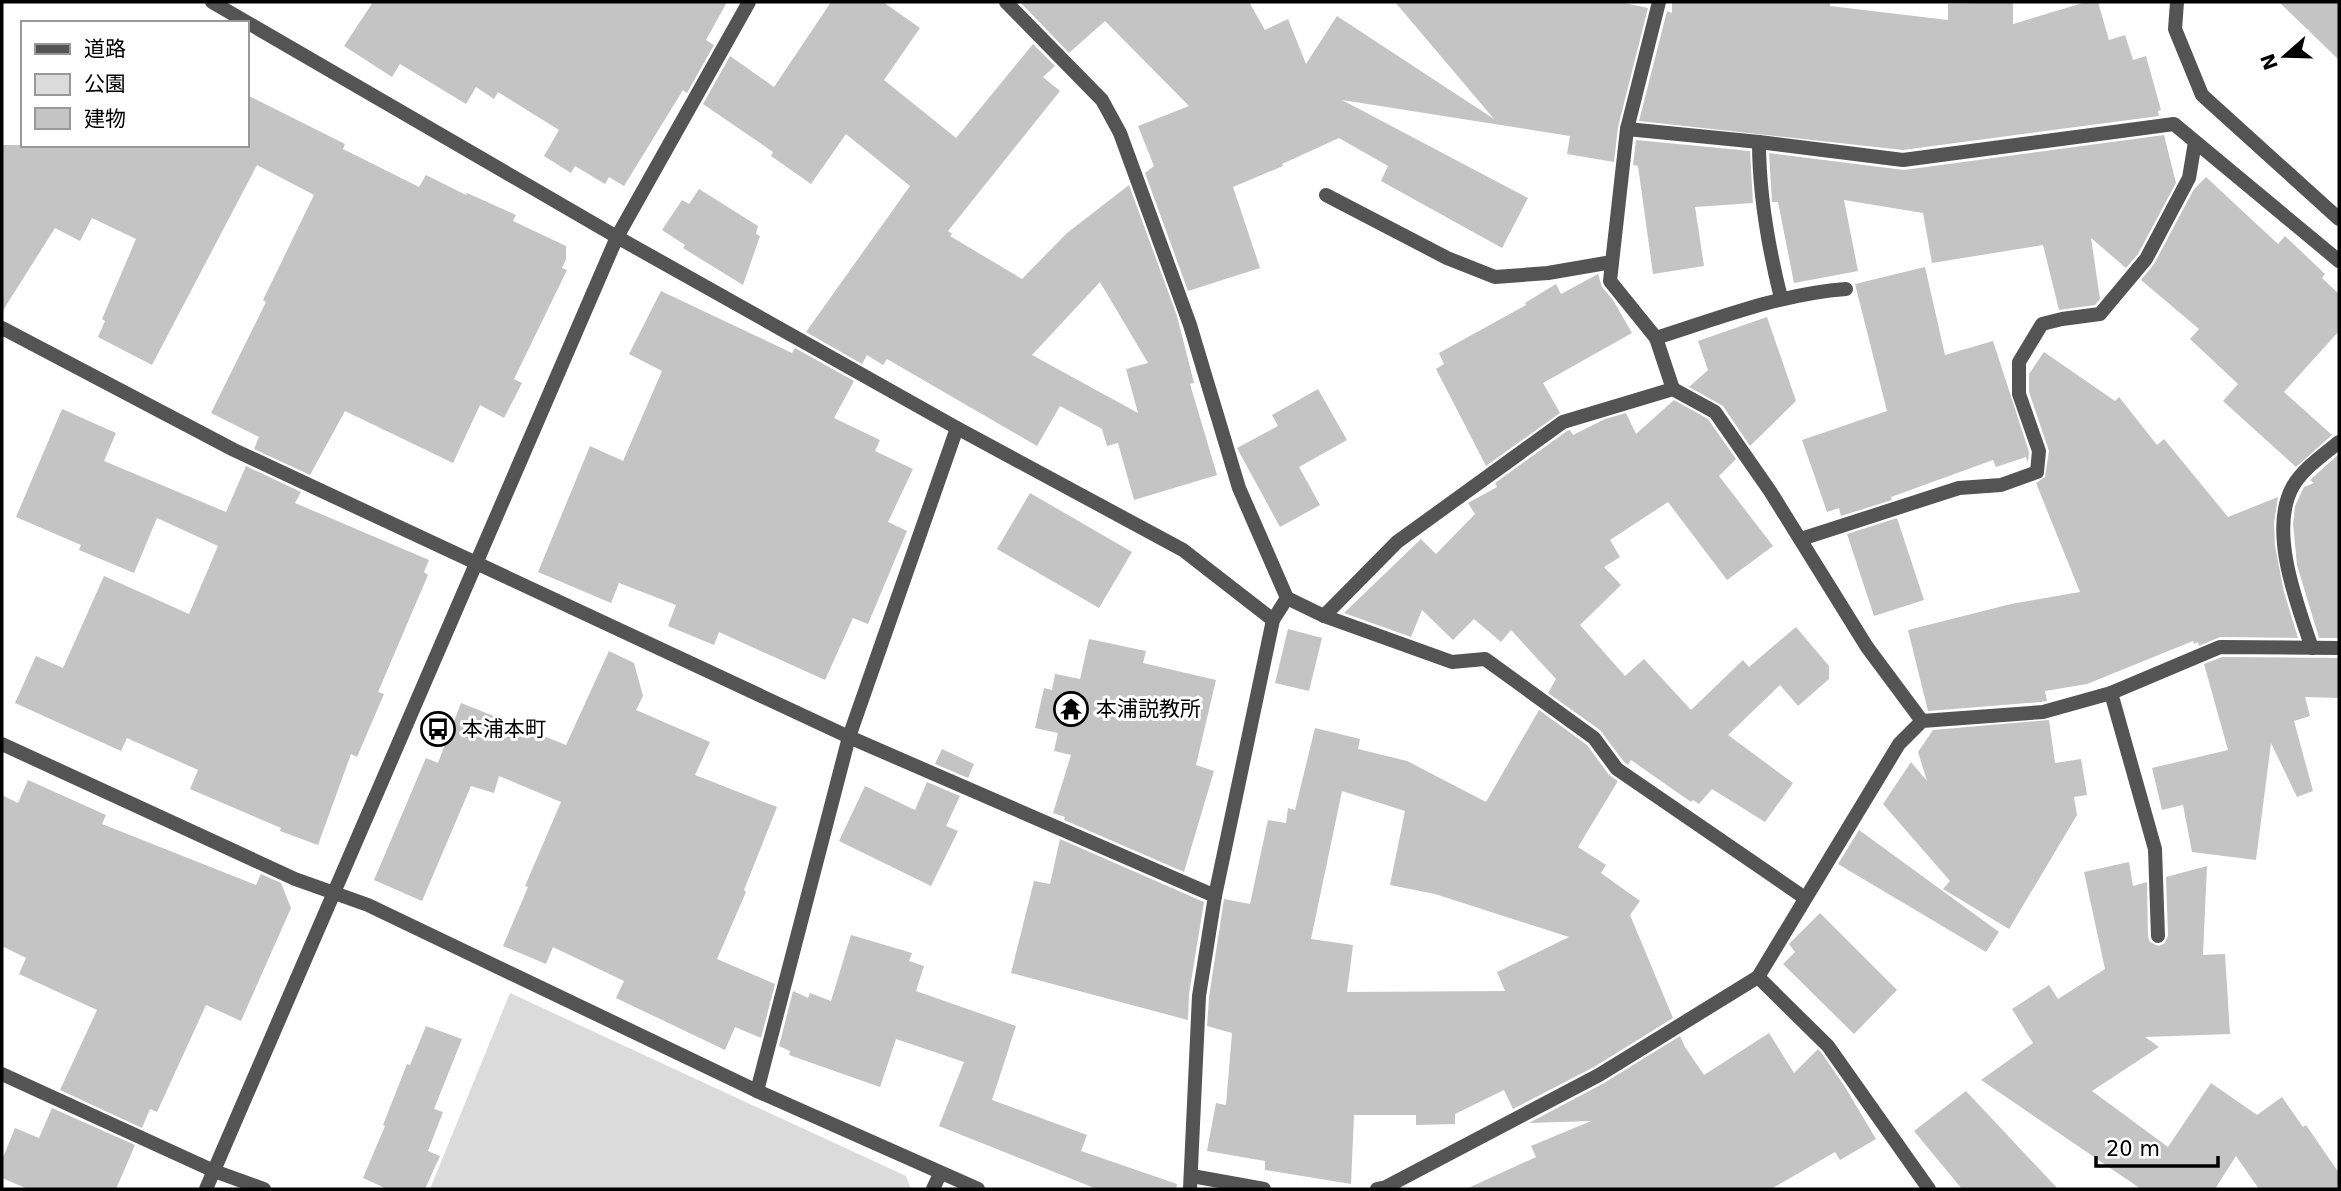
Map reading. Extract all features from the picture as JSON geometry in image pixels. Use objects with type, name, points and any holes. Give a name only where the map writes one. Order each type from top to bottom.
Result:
[{"type":"street","points":[[212,2],[245,21]]},
{"type":"street","points":[[206,1189],[617,237],[749,2]]},
{"type":"street","points":[[1006,2],[1102,100],[1120,133],[1190,325],[1239,488],[1287,598],[1324,616],[1452,662],[1485,659],[1594,738],[1618,769],[1805,898]]},
{"type":"street","points":[[1659,2],[1628,129],[1610,281],[1656,338],[1673,389],[1715,412],[1801,539],[1867,647],[1922,721]]},
{"type":"street","points":[[2177,2],[2175,29],[2202,94],[2339,219]]},
{"type":"street","points":[[248,23],[617,237],[957,428],[1183,550],[1273,620]]},
{"type":"street","points":[[1628,129],[1903,160],[2174,124],[2339,261]]},
{"type":"street","points":[[1759,142],[1759,183],[1769,248],[1781,298]]},
{"type":"street","points":[[1801,539],[1959,488],[2001,485],[2037,472],[2039,452],[2019,394],[2019,362],[2042,324],[2062,318],[2100,314],[2146,259],[2189,178],[2195,142]]},
{"type":"street","points":[[1326,195],[1447,258],[1495,276],[1548,273],[1612,262]]},
{"type":"street","points":[[1656,338],[1781,298],[1846,289]]},
{"type":"street","points":[[2,328],[234,450],[475,563],[849,737],[1215,896]]},
{"type":"street","points":[[1324,616],[1397,542],[1563,422],[1673,389]]},
{"type":"street","points":[[757,1090],[849,737],[957,428]]},
{"type":"street","points":[[2312,648],[2284,557],[2284,507],[2293,485],[2317,459],[2339,442]]},
{"type":"street","points":[[1265,1189],[1191,1183],[1199,996],[1215,896],[1273,620],[1287,598]]},
{"type":"street","points":[[1377,1189],[1386,1187],[1599,1075],[1758,977],[1899,744],[1922,721],[2043,712],[2111,693],[2220,647],[2339,648]]},
{"type":"street","points":[[2111,693],[2155,849],[2158,936]]},
{"type":"street","points":[[2,744],[295,879],[368,905],[757,1090],[978,1189]]},
{"type":"street","points":[[1758,977],[1828,1046],[1930,1189]]},
{"type":"street","points":[[2,1074],[214,1171],[264,1189]]},
{"type":"street","points":[[933,1189],[940,1174]]},
{"type":"green space","points":[[510,993],[906,1176],[911,1189],[430,1189]]},
{"type":"building","points":[[373,2],[727,2],[706,40],[714,45],[687,93],[683,90],[624,186],[609,177],[605,184],[575,166],[571,173],[544,156],[559,130],[498,92],[494,99],[476,87],[466,104],[400,64],[392,77],[344,46]]},
{"type":"building","points":[[831,2],[883,2],[920,28],[884,80],[956,138],[1033,44],[1055,66],[1043,77],[1060,91],[948,231],[952,234],[950,236],[1022,279],[1067,233],[1129,185],[1177,316],[1194,383],[1190,384],[1217,475],[1134,500],[1118,443],[1107,446],[1102,429],[1060,406],[1037,446],[887,359],[883,365],[867,355],[862,364],[806,332],[910,186],[846,134],[811,184],[771,156],[773,152],[703,104],[730,56],[774,87]],"holes":[[[1100,282],[1148,363],[1126,369],[1138,413],[1032,355]]]},
{"type":"building","points":[[1020,2],[1249,2],[1265,30],[1288,19],[1306,64],[1337,16],[1494,119],[1395,2],[1620,2],[1648,8],[1618,127],[1614,162],[1567,154],[1570,136],[1342,100],[1528,198],[1502,248],[1381,181],[1388,166],[1339,138],[1233,187],[1260,268],[1188,291],[1145,173],[1154,166],[1138,126],[1189,106],[1105,21],[1069,53]]},
{"type":"building","points":[[1672,2],[1830,2],[1830,6],[1948,20],[1948,4],[2013,2],[2013,24],[2086,2],[2098,2],[2109,40],[2125,35],[2133,60],[2146,56],[2161,110],[2158,111],[2159,116],[1903,150],[1639,121],[1667,11],[1672,13]]},
{"type":"building","points":[[2279,2],[2339,2],[2339,60]]},
{"type":"building","points":[[248,96],[345,144],[343,149],[419,187],[426,175],[516,215],[513,221],[566,246],[566,259],[562,268],[567,270],[514,379],[522,383],[504,418],[480,405],[453,463],[345,411],[310,475],[254,449],[259,437],[211,413],[266,302],[263,300],[314,195],[257,165],[152,365],[98,337],[105,321],[102,319],[136,239],[92,218],[80,241],[55,228],[2,312],[2,145],[248,147]]},
{"type":"building","points":[[2164,135],[2176,183],[2138,254],[2126,268],[2091,238],[2100,299],[2095,305],[2059,310],[2043,245],[1932,263],[1923,213],[1844,200],[1858,271],[1794,283],[1778,202],[1772,202],[1769,153],[1904,170]]},
{"type":"building","points":[[1636,140],[1750,151],[1753,203],[1695,207],[1704,266],[1653,274],[1638,166],[1633,165]]},
{"type":"building","points":[[2206,177],[2278,244],[2285,236],[2325,274],[2322,278],[2339,294],[2339,331],[2284,392],[2332,435],[2296,467],[2223,401],[2238,384],[2190,339],[2199,329],[2141,280],[2154,264],[2194,189]]},
{"type":"building","points":[[699,189],[758,226],[756,234],[760,236],[743,285],[683,248],[685,245],[662,230],[682,200],[689,204]]},
{"type":"building","points":[[1925,267],[1945,355],[1993,341],[2029,452],[2028,463],[2026,457],[1996,467],[1993,460],[1891,497],[1892,500],[1841,516],[1839,508],[1827,512],[1802,440],[1887,411],[1855,284]]},
{"type":"building","points":[[1598,274],[1602,287],[1613,300],[1632,333],[1543,383],[1560,413],[1486,466],[1436,369],[1444,364],[1439,353],[1526,305],[1525,303],[1556,284],[1561,294]]},
{"type":"building","points":[[661,291],[792,353],[795,348],[854,381],[834,418],[880,440],[875,451],[913,469],[888,522],[907,531],[868,624],[853,618],[825,680],[719,632],[714,645],[668,626],[676,605],[619,583],[611,603],[538,572],[590,446],[623,461],[662,371],[629,354]]},
{"type":"building","points":[[1767,317],[1796,401],[1750,446],[1723,406],[1689,387],[1708,370],[1698,341]]},
{"type":"building","points":[[2044,352],[2115,401],[2119,397],[2157,445],[2164,439],[2228,517],[2278,497],[2274,523],[2275,546],[2284,592],[2298,638],[2220,637],[2199,646],[2198,642],[2194,644],[2193,641],[2087,684],[2045,691],[2047,701],[1928,711],[1908,630],[2011,604],[2080,592],[2036,483],[2045,477],[2049,451],[2029,392],[2029,374]]},
{"type":"building","points":[[1318,389],[1347,440],[1299,467],[1320,505],[1280,527],[1237,448],[1278,426],[1272,415]]},
{"type":"building","points":[[1674,400],[1708,419],[1736,459],[1719,476],[1773,546],[1727,580],[1668,502],[1610,540],[1620,557],[1604,567],[1621,585],[1580,625],[1625,676],[1644,659],[1691,710],[1743,660],[1749,667],[1796,627],[1829,666],[1829,679],[1798,706],[1780,685],[1728,735],[1793,783],[1765,822],[1712,789],[1699,804],[1693,800],[1691,802],[1631,760],[1628,765],[1624,762],[1600,730],[1548,693],[1556,679],[1511,630],[1501,642],[1474,619],[1453,640],[1422,610],[1411,637],[1344,613],[1421,539],[1436,554],[1475,514],[1468,503],[1497,487],[1495,483],[1567,431],[1570,430],[1573,435],[1605,419],[1626,413],[1636,434]]},
{"type":"building","points":[[62,409],[116,433],[104,461],[226,512],[246,466],[301,492],[295,503],[429,560],[424,572],[428,575],[378,692],[384,694],[357,757],[351,754],[318,845],[280,831],[281,828],[190,789],[198,770],[127,738],[121,751],[15,703],[36,656],[63,668],[104,576],[189,614],[218,546],[157,518],[134,573],[79,550],[81,545],[16,517]]},
{"type":"building","points":[[2339,454],[2339,638],[2319,638],[2297,565],[2293,524],[2295,506],[2304,487],[2314,483],[2310,480]]},
{"type":"building","points":[[1030,493],[1132,552],[1099,608],[997,549]]},
{"type":"building","points":[[1897,518],[1924,600],[1874,616],[1847,534]]},
{"type":"building","points":[[1288,629],[1322,638],[1309,691],[1275,683]]},
{"type":"building","points":[[1089,639],[1146,651],[1143,663],[1216,680],[1196,765],[1214,771],[1184,872],[1053,813],[1071,755],[1054,751],[1058,733],[1035,728],[1044,688],[1052,690],[1055,674],[1080,679]]},
{"type":"building","points":[[609,651],[634,663],[643,696],[636,710],[710,742],[695,775],[777,807],[744,890],[746,892],[717,959],[775,984],[761,1038],[735,1027],[725,1050],[616,998],[624,981],[553,947],[546,964],[503,946],[561,802],[499,776],[494,793],[471,786],[422,901],[374,880],[426,758],[438,763],[461,703],[566,745]]},
{"type":"building","points":[[2222,657],[2339,658],[2339,698],[2305,697],[2310,716],[2294,721],[2313,791],[2297,797],[2271,743],[2256,860],[2192,852],[2183,805],[2162,810],[2152,768],[2228,750],[2204,664]]},
{"type":"building","points":[[1539,710],[1587,745],[1609,775],[1618,781],[1578,847],[1606,865],[1601,873],[1640,901],[1630,915],[1673,1018],[1594,1067],[1513,1109],[1504,1090],[1455,1114],[1455,1124],[1416,1125],[1416,1115],[1354,1115],[1351,1184],[1265,1170],[1265,1161],[1207,1151],[1216,1103],[1226,1105],[1232,1033],[1207,1026],[1224,899],[1250,904],[1268,820],[1286,823],[1288,808],[1295,810],[1315,728],[1360,739],[1358,749],[1407,761],[1486,802]],"holes":[[[1342,791],[1405,811],[1390,885],[1435,894],[1569,937],[1497,972],[1505,991],[1347,992],[1353,945],[1311,939]]]},
{"type":"building","points":[[2049,720],[2055,763],[2081,759],[2087,795],[2074,797],[2077,815],[2009,929],[1943,889],[1950,881],[1883,804],[1911,762],[1927,781],[1918,752],[1933,730]]},
{"type":"building","points":[[942,749],[974,764],[968,778],[935,764]]},
{"type":"building","points":[[28,780],[106,815],[102,824],[256,885],[261,874],[281,883],[291,908],[241,1021],[206,1005],[157,1112],[150,1109],[142,1128],[60,1090],[97,1010],[19,974],[26,958],[2,946],[2,795],[18,803]]},
{"type":"building","points":[[927,782],[960,796],[946,826],[958,831],[931,886],[839,841],[865,786],[915,810]]},
{"type":"building","points":[[1859,830],[1999,932],[1986,952],[1838,864]]},
{"type":"building","points":[[1060,839],[1204,902],[1189,994],[1188,1020],[1011,973],[1034,881],[1050,884]]},
{"type":"building","points":[[2129,862],[2133,886],[2147,882],[2148,937],[2150,942],[2158,946],[2164,944],[2168,936],[2166,877],[2207,866],[2203,955],[2225,954],[2230,1034],[2145,1037],[2159,1047],[2092,1091],[2168,1147],[2211,1083],[2257,1115],[2282,1097],[2303,1127],[2306,1125],[2339,1173],[2339,1189],[2259,1189],[2236,1156],[2215,1189],[2141,1189],[1981,1080],[2033,1043],[2012,1009],[2049,985],[2058,999],[2105,969],[2084,872]]},
{"type":"building","points":[[1820,913],[1897,990],[1854,1034],[1783,964],[1795,952],[1789,944]]},
{"type":"building","points":[[851,935],[912,953],[909,961],[924,966],[916,991],[1016,1026],[992,1100],[1087,1135],[1081,1151],[1177,1184],[1176,1189],[1097,1189],[939,1126],[964,1062],[896,1039],[880,1087],[789,1055],[790,1051],[779,1046],[793,991],[808,998],[810,993],[831,1001]]},
{"type":"building","points":[[426,1026],[462,1039],[434,1109],[443,1112],[428,1151],[440,1156],[425,1189],[387,1189],[363,1178],[407,1064],[410,1065]]},
{"type":"building","points":[[1769,1033],[1794,1073],[1818,1049],[1845,1087],[1876,1139],[1840,1160],[1835,1152],[1771,1189],[1466,1189],[1536,1157],[1531,1146],[1591,1121],[1529,1123],[1604,1083],[1680,1036],[1704,1075]]},
{"type":"building","points":[[1966,1091],[2058,1189],[1962,1189],[1914,1131]]},
{"type":"building","points":[[52,1108],[135,1145],[116,1189],[28,1189],[2,1178],[2,1160],[15,1128],[39,1138]]},
{"type":"place","name":"本浦説教所","points":[[1071,709]]},
{"type":"place","name":"本浦本町","points":[[438,729]]}]
